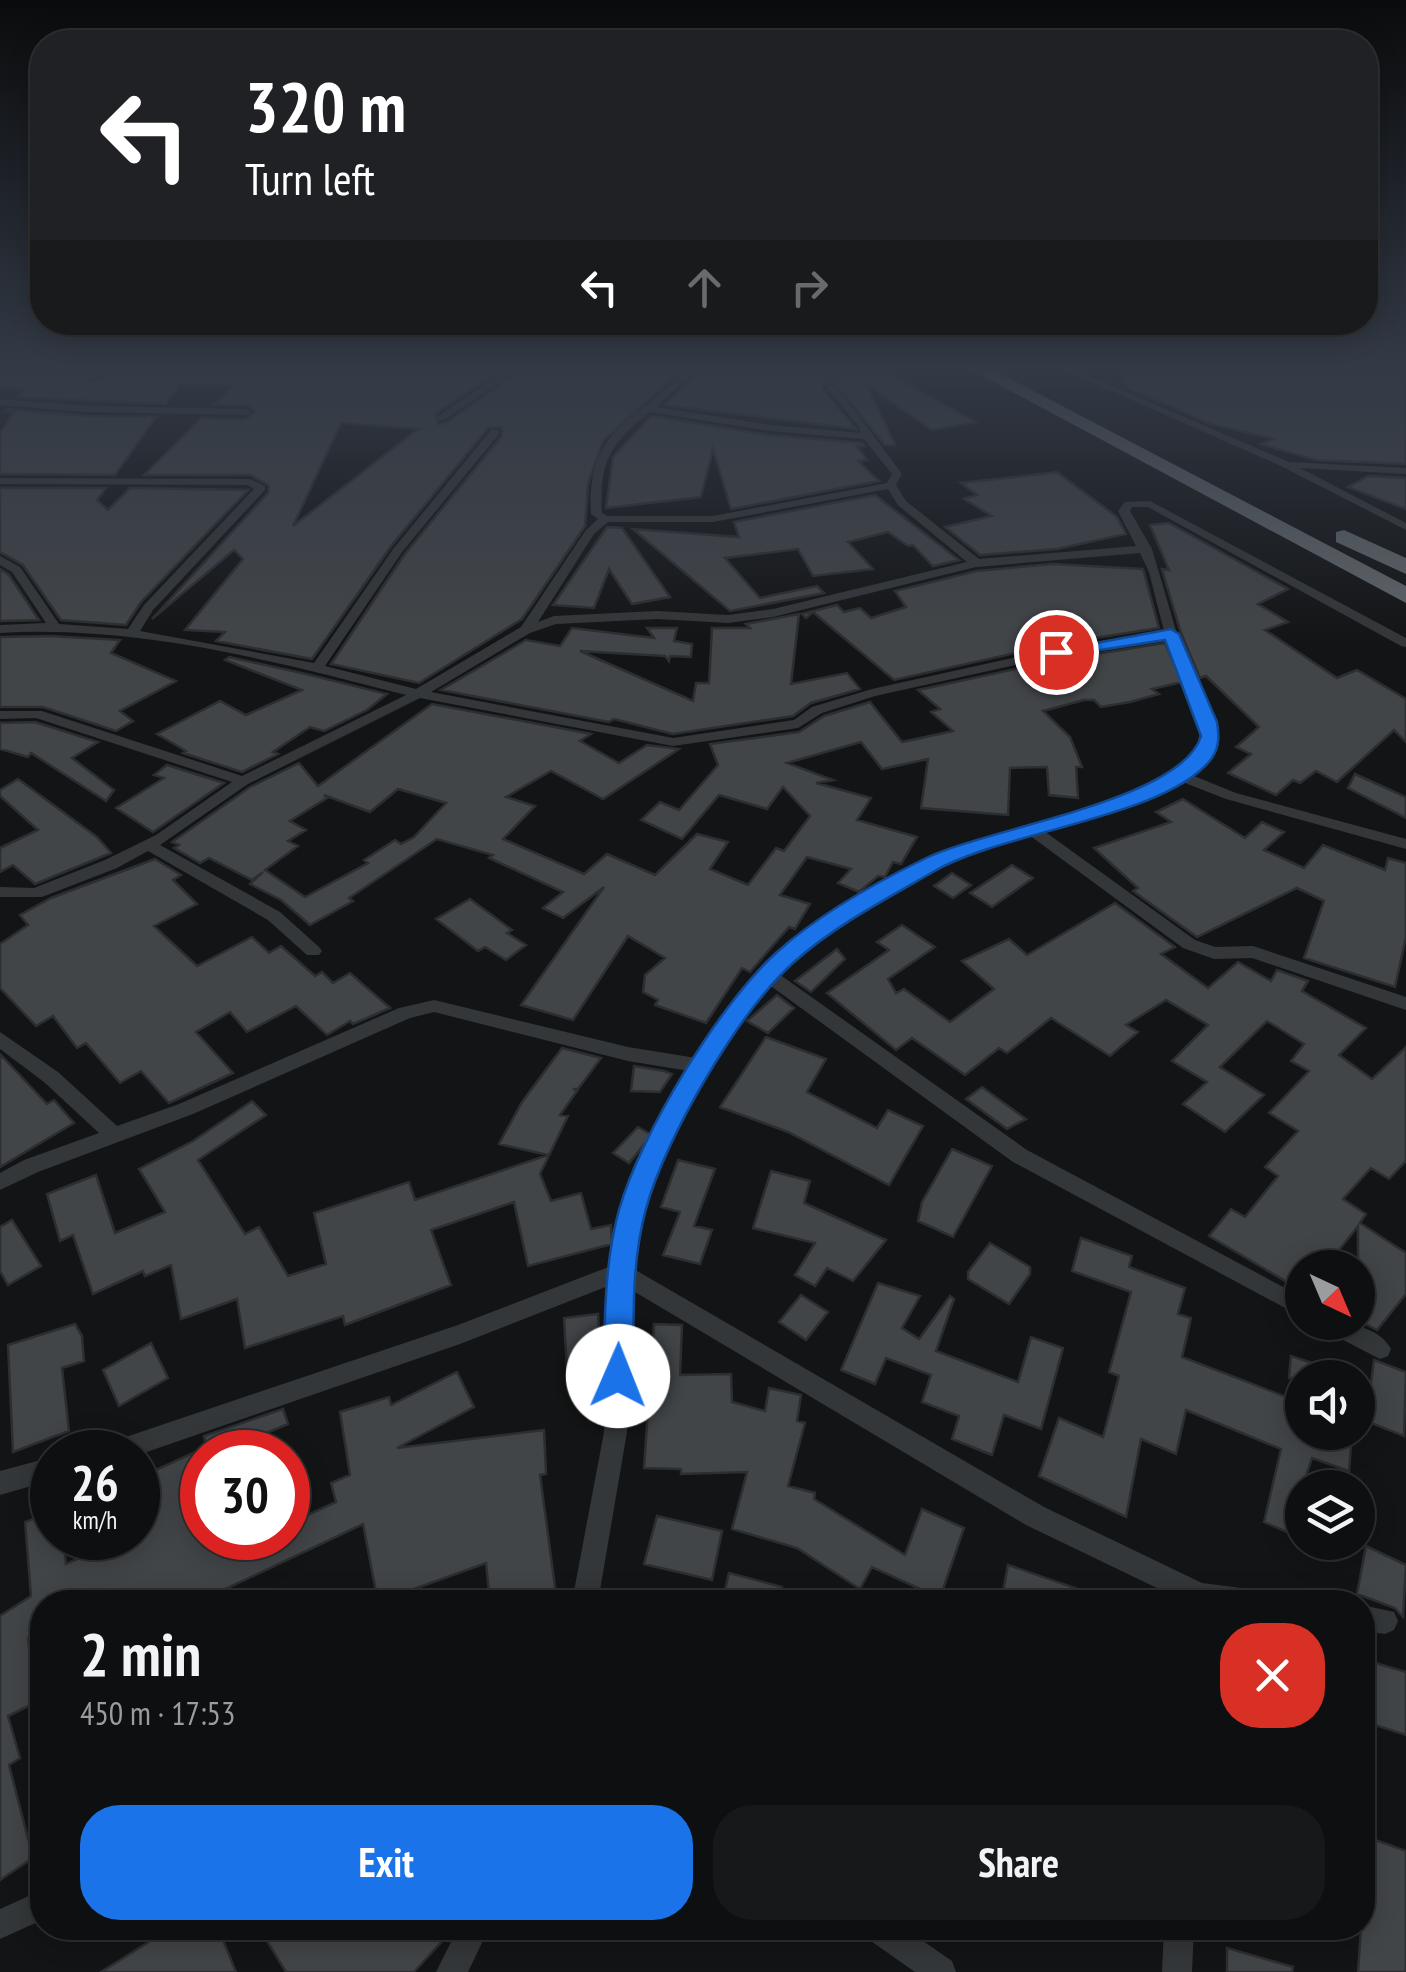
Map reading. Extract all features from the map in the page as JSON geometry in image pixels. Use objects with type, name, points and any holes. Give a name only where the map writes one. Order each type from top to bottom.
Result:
[{"type":"highway","points":[[1148,459],[1406,596]]},
{"type":"highway","points":[[1195,459],[1406,568]]},
{"type":"street","points":[[316,668],[398,550],[473,459]]},
{"type":"street","points":[[602,459],[594,494],[597,514],[604,519],[642,523],[713,519],[891,485]]},
{"type":"street","points":[[885,459],[897,474],[891,485]]},
{"type":"street","points":[[1274,459],[1406,526]]},
{"type":"street","points":[[1283,463],[1406,470]]},
{"type":"street","points":[[0,482],[250,482],[262,488],[148,608],[132,633]]},
{"type":"street","points":[[891,485],[902,503],[976,563]]},
{"type":"street","points":[[587,1590],[618,1410],[620,1272],[632,1209],[652,1157],[703,1066],[769,976],[784,958],[830,924],[904,878],[960,850],[1128,802],[1178,775],[1206,754],[1210,736],[1171,634],[1146,549],[1124,511],[1129,504],[1150,504],[1406,643]]},
{"type":"street","points":[[526,630],[590,532],[604,519]]},
{"type":"street","points":[[1,894],[36,893],[148,845],[242,780],[419,694],[526,630],[571,616],[728,619],[773,613],[976,563],[1146,549]]},
{"type":"street","points":[[0,560],[16,570],[55,627]]},
{"type":"street","points":[[0,629],[55,627],[132,633],[316,668],[419,694],[673,742],[798,724],[816,710],[872,693],[1056,652],[1171,634]]},
{"type":"street","points":[[0,716],[37,714],[242,780]]},
{"type":"street","points":[[1178,775],[1231,796],[1406,844]]},
{"type":"street","points":[[1031,828],[1189,944],[1214,953],[1253,952],[1406,1004]]},
{"type":"street","points":[[148,845],[274,916],[313,952]]},
{"type":"street","points":[[769,976],[1020,1156],[1285,1299]]},
{"type":"street","points":[[0,1182],[186,1109],[405,1013],[434,1006],[628,1054],[703,1066]]},
{"type":"street","points":[[0,1039],[50,1077],[114,1135]]},
{"type":"street","points":[[160,1436],[460,1334],[620,1272]]},
{"type":"street","points":[[620,1272],[1035,1516],[1182,1590]]},
{"type":"street","points":[[1363,1340],[1380,1349]]},
{"type":"street","points":[[0,1483],[30,1475]]},
{"type":"street","points":[[0,1924],[30,1910]]},
{"type":"street","points":[[450,1972],[467,1940]]},
{"type":"street","points":[[896,1940],[941,1972]]},
{"type":"street","points":[[1176,1972],[1178,1940]]},
{"type":"building","points":[[0,459],[126,459],[115,475],[0,474]]},
{"type":"building","points":[[160,459],[324,459],[293,526],[379,459],[462,459],[391,546],[312,659],[216,641],[225,632],[185,630],[243,559],[234,550],[152,619],[268,493],[269,486],[250,475],[144,475]]},
{"type":"building","points":[[483,459],[597,459],[588,484],[585,526],[522,619],[419,683],[331,664],[405,554]]},
{"type":"building","points":[[613,459],[710,459],[701,497],[606,508]]},
{"type":"building","points":[[716,459],[866,459],[858,461],[879,481],[731,509]]},
{"type":"building","points":[[1313,459],[1406,459],[1406,464]]},
{"type":"building","points":[[1057,472],[1117,517],[1126,534],[1057,549],[980,555],[945,527],[992,516],[964,499],[977,495],[961,483]]},
{"type":"building","points":[[1368,476],[1406,478],[1406,509],[1348,487]]},
{"type":"building","points":[[0,488],[106,488],[97,500],[108,510],[130,488],[248,490],[141,602],[126,625],[61,620],[23,565],[0,552]]},
{"type":"building","points":[[875,495],[959,560],[933,566],[913,545],[908,546],[888,532],[848,542],[873,569],[813,576],[798,549],[725,558],[760,598],[817,586],[824,593],[730,611],[633,529],[739,537],[734,522]]},
{"type":"building","points":[[1169,523],[1288,589],[1258,604],[1288,622],[1265,630],[1337,678],[1357,670],[1406,699],[1406,742],[1394,730],[1337,782],[1316,771],[1300,783],[1293,780],[1276,795],[1228,773],[1251,754],[1236,747],[1259,727],[1206,676],[1200,678],[1181,633],[1162,569],[1169,570],[1150,525]]},
{"type":"building","points":[[607,527],[622,528],[670,597],[632,604],[609,569],[594,608],[553,605]]},
{"type":"building","points":[[1052,564],[1143,569],[1159,628],[1056,644],[894,680],[813,612],[806,618],[802,614],[837,605],[844,612],[860,608],[871,618],[906,607],[895,591],[977,571]]},
{"type":"building","points":[[0,569],[9,575],[39,620],[0,621]]},
{"type":"building","points":[[799,614],[791,684],[847,673],[860,689],[811,703],[793,716],[673,734],[614,719],[609,722],[441,690],[526,640],[560,646],[572,628],[654,638],[647,628],[677,628],[674,641],[692,644],[691,657],[670,656],[669,661],[665,656],[580,651],[693,701],[696,683],[709,683],[712,628],[750,628],[746,624]]},
{"type":"building","points":[[0,637],[120,640],[111,653],[176,681],[120,711],[133,721],[116,731],[43,707],[0,707]]},
{"type":"building","points":[[1165,643],[1182,682],[1152,689],[1159,694],[1130,702],[1101,707],[1094,700],[1084,700],[1043,711],[1070,737],[1082,767],[1076,767],[1078,798],[1049,795],[1047,767],[1010,768],[1008,815],[921,808],[928,759],[882,769],[861,742],[787,763],[833,780],[816,783],[871,798],[857,820],[917,837],[901,864],[893,862],[885,877],[878,876],[859,892],[838,883],[851,869],[807,857],[780,895],[810,904],[795,929],[789,927],[750,972],[742,968],[706,1023],[655,1005],[658,1000],[643,992],[645,975],[665,958],[628,936],[573,1020],[521,1005],[604,887],[563,918],[543,908],[563,892],[489,858],[493,855],[437,839],[349,898],[353,901],[310,925],[281,900],[250,884],[263,872],[252,880],[209,858],[200,863],[174,848],[179,845],[172,842],[250,787],[299,763],[318,786],[432,704],[591,734],[580,741],[619,763],[647,745],[679,749],[603,799],[551,771],[506,797],[535,806],[503,839],[584,874],[607,854],[655,875],[697,834],[728,842],[710,869],[748,885],[776,848],[784,851],[810,816],[783,787],[767,809],[719,795],[682,839],[641,820],[660,802],[679,810],[718,765],[710,744],[799,732],[824,716],[870,702],[902,742],[953,731],[931,712],[940,709],[918,690],[1058,660]],"holes":[[[398,789],[446,803],[414,837],[401,844],[395,840],[364,860],[368,863],[305,897],[265,870],[298,846],[288,841],[306,830],[290,821],[327,798],[324,795],[370,812]]]},
{"type":"building","points":[[229,657],[387,694],[367,710],[324,731],[310,727],[273,752],[278,754],[242,772],[183,753],[186,751],[157,734],[220,701],[246,715],[302,690],[225,660]]},
{"type":"building","points":[[35,722],[98,742],[72,758],[114,790],[106,801],[31,753],[28,757],[0,749],[0,723]]},
{"type":"building","points":[[167,765],[224,783],[153,832],[116,808],[164,778],[154,775]]},
{"type":"building","points":[[1355,774],[1406,797],[1406,818],[1348,788]]},
{"type":"building","points":[[18,779],[97,837],[111,853],[35,884],[13,865],[0,872],[0,848],[38,830],[0,796],[0,790]]},
{"type":"building","points":[[1183,799],[1245,838],[1262,822],[1284,832],[1264,850],[1304,868],[1323,845],[1385,870],[1388,858],[1406,863],[1406,937],[1395,987],[1304,958],[1324,901],[1297,888],[1197,937],[1133,891],[1138,888],[1094,848],[1171,822],[1156,812]]},
{"type":"building","points":[[155,859],[181,875],[173,880],[197,904],[154,926],[197,966],[252,937],[269,953],[281,946],[315,976],[322,972],[333,983],[350,973],[390,1008],[353,1024],[350,1021],[327,1035],[296,1006],[247,1032],[230,1012],[196,1032],[233,1073],[169,1103],[141,1071],[120,1083],[86,1043],[77,1048],[53,1016],[36,1026],[0,988],[0,944],[28,925],[20,915],[51,898]]},
{"type":"building","points":[[1012,865],[1033,878],[992,907],[970,893]]},
{"type":"building","points":[[952,873],[971,885],[953,898],[934,886]]},
{"type":"building","points":[[470,899],[526,945],[506,960],[485,947],[478,951],[436,919]]},
{"type":"building","points":[[1115,903],[1175,947],[1161,954],[1208,988],[1238,962],[1271,981],[1277,970],[1308,981],[1302,991],[1366,1028],[1339,1055],[1372,1079],[1406,1047],[1406,1161],[1389,1179],[1371,1168],[1343,1199],[1366,1214],[1360,1223],[1406,1253],[1406,1294],[1377,1330],[1375,1250],[1358,1250],[1358,1226],[1339,1250],[1285,1250],[1285,1281],[1209,1236],[1231,1209],[1245,1217],[1278,1176],[1265,1167],[1298,1131],[1269,1113],[1309,1071],[1291,1061],[1304,1044],[1267,1021],[1220,1067],[1264,1095],[1225,1132],[1183,1104],[1207,1082],[1172,1061],[1208,1025],[1166,1000],[1126,1025],[1138,1032],[1110,1056],[1051,1018],[1007,1053],[999,1048],[965,1075],[912,1038],[896,1050],[827,993],[889,950],[877,942],[902,925],[935,947],[888,979],[896,993],[904,989],[950,1022],[994,989],[962,961],[1009,939],[1027,955]]},
{"type":"building","points":[[837,949],[845,959],[811,992],[795,981]]},
{"type":"building","points":[[777,995],[794,1008],[768,1033],[747,1021]]},
{"type":"building","points":[[766,1037],[826,1059],[807,1092],[877,1128],[888,1110],[923,1126],[889,1185],[788,1132],[720,1107]]},
{"type":"building","points":[[562,1048],[601,1058],[578,1089],[573,1089],[577,1091],[560,1115],[568,1116],[540,1174],[551,1201],[581,1193],[591,1229],[611,1225],[612,1244],[528,1266],[514,1202],[431,1230],[451,1285],[345,1325],[343,1316],[245,1348],[237,1299],[181,1319],[171,1265],[145,1276],[143,1271],[93,1294],[73,1235],[60,1241],[47,1194],[96,1175],[115,1233],[165,1212],[139,1169],[193,1141],[252,1101],[266,1115],[198,1160],[245,1234],[259,1227],[288,1276],[326,1264],[314,1213],[409,1182],[415,1200],[548,1155],[499,1144],[522,1102]]},
{"type":"building","points":[[0,1054],[47,1104],[54,1100],[74,1123],[0,1167]]},
{"type":"building","points":[[634,1066],[672,1074],[660,1092],[631,1091]]},
{"type":"building","points":[[982,1087],[1026,1119],[1007,1129],[966,1099]]},
{"type":"building","points":[[638,1127],[652,1135],[629,1163],[613,1153]]},
{"type":"building","points":[[952,1149],[992,1166],[953,1237],[918,1221],[922,1202]]},
{"type":"building","points":[[678,1160],[715,1169],[694,1226],[712,1230],[700,1264],[663,1255],[680,1212],[661,1207]]},
{"type":"building","points":[[771,1171],[810,1181],[804,1203],[886,1240],[853,1281],[827,1268],[815,1286],[795,1275],[815,1243],[753,1228]]},
{"type":"building","points":[[12,1220],[41,1266],[8,1285],[0,1271],[0,1227]]},
{"type":"building","points":[[1081,1238],[1132,1256],[1129,1267],[1185,1288],[1178,1314],[1191,1318],[1182,1357],[1285,1396],[1285,1450],[1351,1450],[1349,1470],[1312,1458],[1308,1470],[1285,1470],[1285,1531],[1264,1522],[1281,1449],[1186,1410],[1176,1454],[1141,1439],[1126,1517],[1039,1476],[1059,1418],[1103,1437],[1119,1376],[1109,1372],[1131,1292],[1072,1271]]},
{"type":"building","points":[[990,1243],[1030,1267],[1030,1274],[1009,1304],[968,1279],[968,1272]]},
{"type":"building","points":[[878,1283],[920,1296],[902,1328],[919,1339],[950,1296],[954,1299],[936,1351],[1018,1382],[1031,1337],[1063,1348],[1041,1429],[1004,1415],[992,1455],[952,1439],[959,1416],[922,1402],[931,1375],[886,1358],[875,1384],[841,1370]]},
{"type":"building","points":[[801,1295],[828,1312],[806,1340],[779,1322]]},
{"type":"building","points":[[598,1314],[602,1384],[568,1388],[564,1318]]},
{"type":"building","points":[[75,1324],[82,1336],[84,1361],[62,1368],[69,1430],[30,1430],[30,1446],[13,1452],[8,1345]]},
{"type":"building","points":[[654,1324],[682,1325],[680,1375],[731,1374],[732,1402],[765,1411],[769,1388],[801,1395],[797,1421],[805,1423],[788,1486],[815,1493],[814,1499],[905,1555],[922,1509],[964,1528],[943,1590],[922,1590],[872,1567],[860,1589],[797,1548],[732,1529],[747,1472],[681,1474],[681,1469],[644,1468]]},
{"type":"building","points":[[151,1343],[168,1378],[119,1406],[103,1370]]},
{"type":"building","points":[[1375,1360],[1406,1372],[1404,1436],[1375,1425]]},
{"type":"building","points":[[457,1372],[474,1407],[397,1448],[544,1430],[546,1474],[540,1475],[555,1590],[489,1590],[486,1563],[411,1590],[376,1590],[363,1524],[310,1549],[310,1514],[336,1502],[331,1483],[350,1475],[340,1412],[389,1397],[391,1405]]},
{"type":"building","points":[[283,1409],[288,1424],[274,1430],[222,1430]]},
{"type":"building","points":[[180,1459],[180,1560],[287,1560],[223,1590],[31,1590],[25,1522],[30,1520],[30,1560],[66,1560],[66,1564],[75,1560],[160,1560],[160,1468]]},
{"type":"building","points":[[657,1516],[722,1531],[712,1580],[644,1564]]},
{"type":"building","points":[[1375,1550],[1406,1565],[1403,1617],[1395,1608],[1375,1601],[1375,1590],[1358,1590],[1363,1560],[1375,1560]]},
{"type":"building","points":[[1008,1565],[1081,1590],[1003,1590]]},
{"type":"building","points":[[729,1573],[782,1587],[781,1590],[725,1590]]},
{"type":"building","points":[[30,1597],[30,1705],[8,1716],[20,1758],[9,1765],[30,1860],[0,1880],[0,1616]]},
{"type":"building","points":[[1375,1663],[1406,1672],[1406,1735],[1375,1725]]},
{"type":"building","points":[[1375,1840],[1406,1851],[1406,1972],[1358,1972],[1360,1940],[1375,1940]]},
{"type":"building","points":[[152,1940],[223,1940],[236,1972],[101,1972]]},
{"type":"building","points":[[266,1940],[443,1940],[414,1972],[286,1972]]},
{"type":"building","points":[[1227,1948],[1293,1967],[1292,1972],[1227,1972]]},
{"type":"route","points":[[618,1376],[620,1272],[632,1209],[652,1157],[703,1066],[745,1003],[784,958],[904,878],[960,850],[1128,802],[1193,767],[1206,754],[1208,722],[1171,634],[1134,643],[1056,652]]}]
